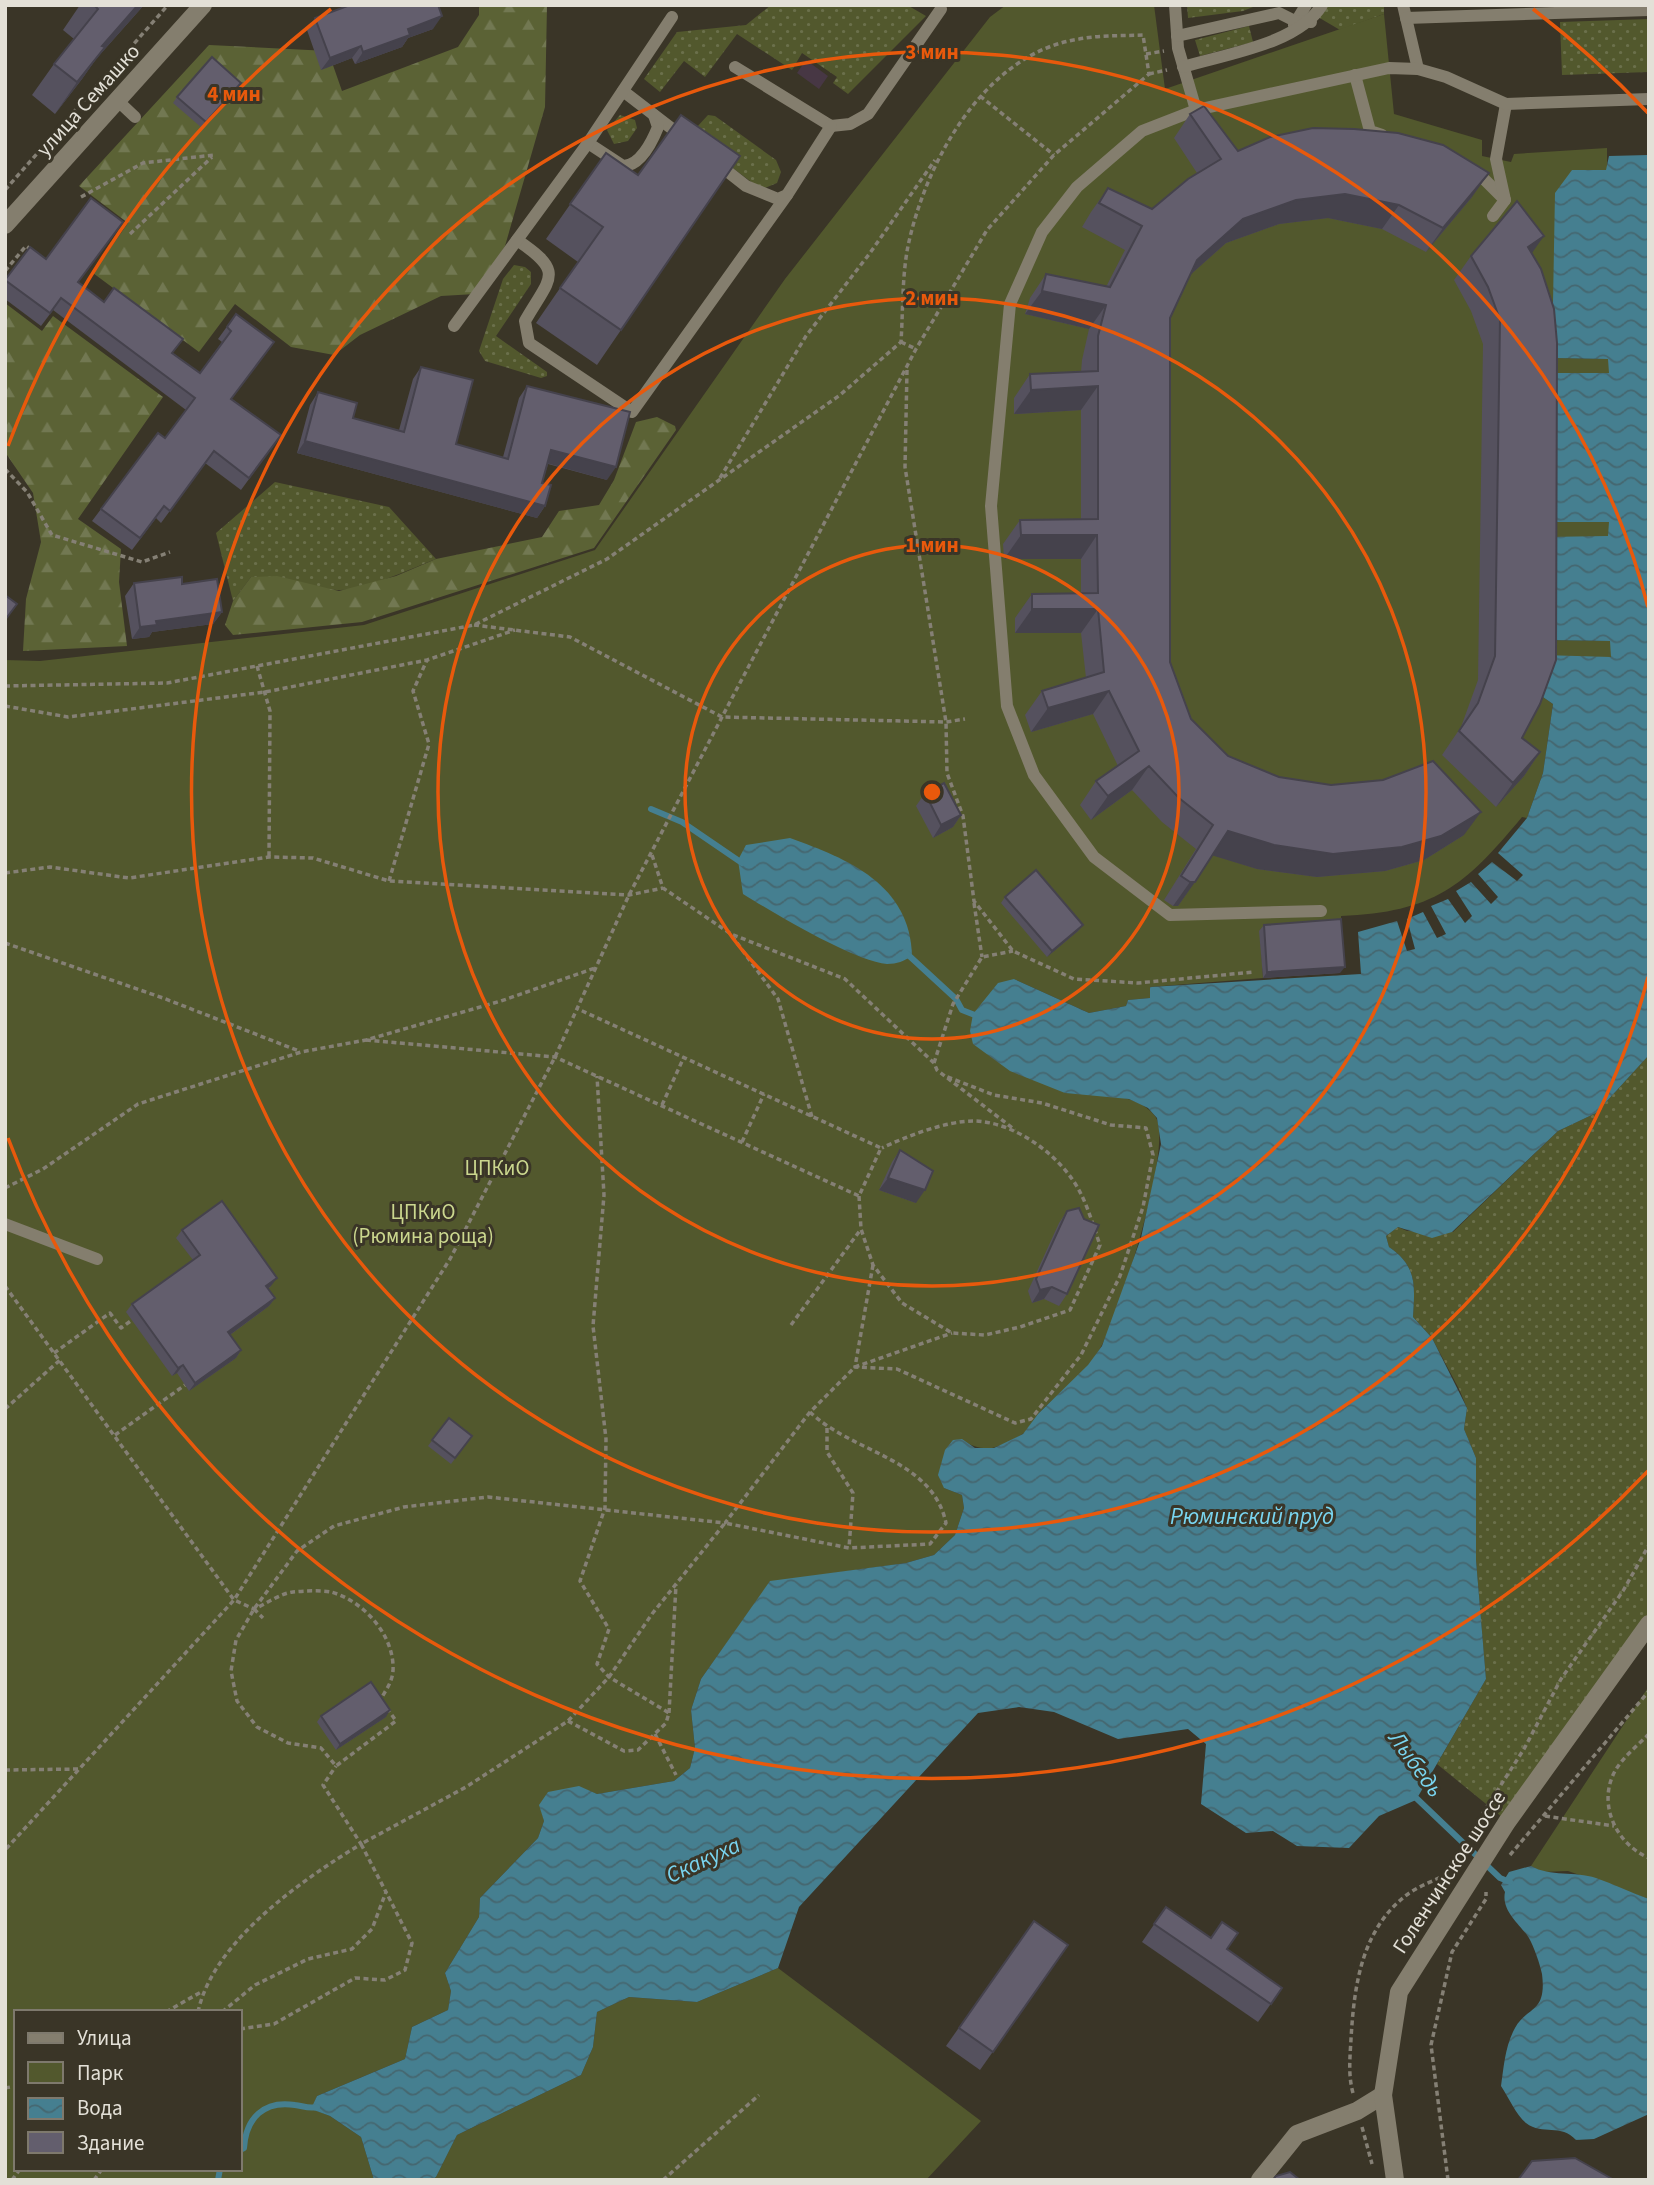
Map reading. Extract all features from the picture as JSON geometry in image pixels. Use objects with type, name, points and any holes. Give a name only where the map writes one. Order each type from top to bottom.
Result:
[{"type":"street","name":"улица Семашко","points":[[5,225],[203,5]]},
{"type":"street","name":"Голенчинское шоссе","points":[[1395,2180],[1383,2095],[1399,1992],[1473,1873],[1481,1846],[1649,1624]]},
{"type":"street","points":[[1260,2180],[1297,2134],[1357,2111],[1383,2095]]},
{"type":"lane","points":[[1175,5],[1183,67],[1196,110]]},
{"type":"lane","points":[[1294,27],[1306,5]]},
{"type":"lane","points":[[1183,67],[1311,22],[1322,5]]},
{"type":"lane","points":[[735,67],[831,126],[850,124],[868,114],[941,9]]},
{"type":"lane","points":[[1418,69],[1405,12],[1649,10]]},
{"type":"lane","points":[[1177,36],[1279,13],[1294,27]]},
{"type":"lane","points":[[454,326],[588,143],[672,17]]},
{"type":"lane","points":[[1321,911],[1170,915],[1094,857],[1034,775],[1007,706],[991,506],[1010,304],[1042,232],[1077,187],[1142,131],[1196,110],[1389,68],[1418,69],[1446,77],[1506,104],[1649,99]]},
{"type":"lane","points":[[1355,75],[1370,131],[1395,139]]},
{"type":"lane","points":[[623,91],[763,195],[778,199],[787,195]]},
{"type":"lane","points":[[118,101],[135,117]]},
{"type":"lane","points":[[1493,216],[1505,200],[1496,159],[1506,104]]},
{"type":"lane","points":[[588,143],[624,166],[629,166],[636,163],[655,135],[658,127],[654,115]]},
{"type":"lane","points":[[517,240],[544,259],[549,270],[549,279],[525,321],[529,343],[632,412],[787,195],[831,126]]},
{"type":"lane","points":[[1457,164],[1482,177],[1505,200]]},
{"type":"lane","points":[[5,1224],[97,1259]]},
{"type":"path","points":[[5,190],[168,5]]},
{"type":"path","points":[[5,686],[167,683],[474,625],[607,559],[839,395],[901,342],[908,247],[926,183],[948,136],[980,96],[1028,57],[1077,39],[1143,35],[1149,74],[1054,155],[987,230],[916,349],[629,895],[555,1057],[450,1259],[234,1600],[5,1850]]},
{"type":"path","points":[[980,96],[1054,155]]},
{"type":"path","points":[[719,480],[806,336],[870,254],[942,150]]},
{"type":"path","points":[[81,197],[143,163],[214,155],[130,234]]},
{"type":"path","points":[[5,271],[26,246],[37,255]]},
{"type":"path","points":[[901,342],[916,349]]},
{"type":"path","points":[[907,367],[905,467],[946,722],[947,773],[963,816],[982,957],[953,1004],[934,1063]]},
{"type":"path","points":[[5,469],[27,492],[52,535],[142,562],[170,552]]},
{"type":"path","points":[[474,625],[570,637],[722,717],[946,722],[965,719]]},
{"type":"path","points":[[5,706],[68,717],[265,692],[427,660],[515,630]]},
{"type":"path","points":[[388,881],[429,744],[412,691],[427,660]]},
{"type":"path","points":[[257,666],[270,711],[268,857]]},
{"type":"path","points":[[198,2010],[202,1991],[236,1940],[319,1870],[361,1844],[467,1787],[568,1721],[609,1677],[676,1583],[810,1412],[855,1367],[952,1333],[985,1335],[1020,1327],[1070,1310],[1100,1245],[1081,1193],[1055,1158],[946,1076],[845,979],[731,934],[663,888],[652,853]]},
{"type":"path","points":[[5,873],[50,867],[129,878],[268,857],[313,858],[388,881],[629,895],[663,888]]},
{"type":"path","points":[[974,901],[1013,951],[1074,979],[1138,982],[1254,972]]},
{"type":"path","points":[[731,934],[778,999],[812,1117]]},
{"type":"path","points":[[5,943],[163,998],[301,1052]]},
{"type":"path","points":[[982,957],[1013,951]]},
{"type":"path","points":[[5,1188],[43,1168],[138,1104],[301,1052],[366,1040],[501,1001],[596,968]]},
{"type":"path","points":[[578,1009],[881,1148]]},
{"type":"path","points":[[366,1040],[555,1057],[859,1196]]},
{"type":"path","points":[[662,1105],[684,1058]]},
{"type":"path","points":[[597,1076],[604,1195],[593,1326],[607,1439],[605,1508],[580,1581],[609,1629],[597,1664],[609,1677],[669,1713]]},
{"type":"path","points":[[855,1367],[897,1369],[1015,1423],[1031,1419],[1081,1354],[1120,1276],[1143,1207],[1153,1155],[1146,1128],[1111,1125],[1042,1103],[994,1095],[946,1076]]},
{"type":"path","points":[[742,1142],[764,1094]]},
{"type":"path","points":[[952,1333],[902,1303],[873,1265],[861,1229],[859,1196],[881,1148],[911,1134],[974,1121],[1017,1132]]},
{"type":"path","points":[[792,1325],[861,1229]]},
{"type":"path","points":[[855,1367],[873,1265]]},
{"type":"path","points":[[5,1286],[234,1600],[254,1609],[262,1618]]},
{"type":"path","points":[[54,1353],[110,1312],[121,1328],[132,1320]]},
{"type":"path","points":[[5,1409],[60,1360]]},
{"type":"path","points":[[115,1435],[185,1385]]},
{"type":"path","points":[[336,1766],[321,1748],[288,1743],[257,1727],[237,1701],[231,1671],[236,1640],[254,1609],[297,1551],[334,1526],[404,1507],[488,1497],[725,1523],[849,1548],[930,1544],[946,1523],[942,1503],[918,1475],[827,1429],[810,1412]]},
{"type":"path","points":[[827,1429],[827,1452],[853,1493],[849,1548]]},
{"type":"path","points":[[1481,1846],[1482,1816],[1524,1749],[1561,1679],[1623,1591],[1649,1545]]},
{"type":"path","points":[[568,1721],[624,1751],[638,1750],[666,1723],[669,1713],[676,1583]]},
{"type":"path","points":[[242,2029],[274,2024],[355,1978],[385,1980],[405,1970],[412,1943],[361,1844],[323,1785],[336,1766],[396,1721],[380,1698],[387,1692],[393,1673],[392,1653],[378,1625],[358,1605],[330,1592],[290,1592],[254,1609]]},
{"type":"path","points":[[1507,1858],[1649,1691]]},
{"type":"path","points":[[655,1734],[676,1775]]},
{"type":"path","points":[[1649,1734],[1622,1762],[1612,1780],[1609,1809],[1622,1840],[1649,1858]]},
{"type":"path","points":[[5,1770],[79,1769]]},
{"type":"path","points":[[1545,1816],[1614,1826]]},
{"type":"path","points":[[1448,2180],[1431,2045],[1452,1952],[1486,1899],[1486,1886]]},
{"type":"path","points":[[224,2010],[255,1985],[308,1959],[352,1949],[372,1929],[386,1892]]},
{"type":"path","points":[[169,2010],[202,1991]]},
{"type":"path","points":[[663,2180],[759,2095]]},
{"type":"shaded area","points":[[806,60],[828,76],[819,89],[797,73]]},
{"type":"green space","points":[[479,5],[547,5],[545,107],[505,246],[475,294],[441,296],[360,335],[334,355],[291,347],[235,304],[199,352],[93,273],[128,223],[79,186],[209,45],[328,51],[342,91],[458,47],[479,15]]},
{"type":"green space","points":[[771,5],[907,5],[926,16],[848,94],[833,83],[837,77],[802,53],[792,70],[737,34],[705,77],[684,61],[660,92],[644,79],[677,32],[746,25]]},
{"type":"green space","name":"ЦПКиО","points":[[1006,5],[1154,5],[1165,89],[1384,14],[1394,114],[1482,140],[1482,156],[1511,162],[1514,154],[1607,148],[1607,170],[1572,170],[1552,358],[1609,359],[1609,374],[1546,522],[1609,522],[1609,536],[1544,640],[1611,641],[1611,658],[1540,695],[1553,704],[1543,773],[1527,818],[1522,817],[1482,861],[1445,891],[1400,909],[1341,916],[1341,925],[1260,931],[1263,978],[1150,987],[1150,998],[1128,1000],[1126,1006],[1089,1013],[1014,979],[1065,1093],[1113,1096],[1137,1102],[1155,1116],[1159,1132],[1158,1159],[1152,1192],[1132,1266],[1102,1345],[1082,1372],[1041,1411],[1025,1432],[992,1448],[976,1447],[962,1440],[944,1488],[962,1495],[964,1508],[955,1535],[934,1555],[906,1563],[770,1582],[701,1679],[691,1710],[695,1748],[690,1768],[674,1781],[597,1794],[579,1787],[540,1805],[544,1821],[538,1838],[480,1898],[479,1917],[445,1973],[451,1991],[448,2010],[412,2027],[405,2059],[317,2096],[312,2109],[330,2116],[361,2137],[374,2180],[5,2180],[5,660],[40,661],[364,625],[595,550],[785,279],[990,17]]},
{"type":"green space","points":[[1187,5],[1258,5],[1243,11],[1188,18]]},
{"type":"green space","points":[[1326,5],[1384,5],[1384,14],[1340,30],[1318,17]]},
{"type":"green space","points":[[1649,19],[1649,72],[1562,75],[1560,22]]},
{"type":"green space","points":[[1249,26],[1253,42],[1200,56],[1195,40]]},
{"type":"green space","points":[[620,115],[635,120],[637,128],[628,141],[614,144],[607,130]]},
{"type":"green space","points":[[708,115],[715,116],[776,160],[781,172],[777,183],[765,188],[754,184],[697,141],[696,128]]},
{"type":"green space","points":[[514,265],[525,267],[531,272],[531,284],[496,336],[547,372],[547,376],[541,378],[485,361],[479,351],[503,279]]},
{"type":"green space","points":[[5,303],[42,331],[53,316],[163,397],[78,519],[121,549],[119,582],[127,646],[23,651],[26,599],[41,542],[33,493],[5,452]]},
{"type":"green space","points":[[657,417],[675,426],[676,430],[594,548],[362,622],[233,635],[225,625],[233,601],[251,577],[277,576],[339,591],[396,576],[436,559],[542,537],[559,511],[599,505],[614,480],[636,422]]},
{"type":"green space","points":[[275,482],[389,507],[436,559],[387,579],[347,590],[251,577],[233,601],[216,533]]},
{"type":"green space","points":[[1649,1055],[1649,1623],[1507,1821],[1437,1764],[1486,1679],[1476,1560],[1476,1458],[1464,1429],[1467,1408],[1432,1338],[1413,1317],[1412,1277],[1405,1261],[1389,1247],[1386,1236],[1398,1227],[1407,1231],[1453,1232],[1558,1131],[1596,1113]]},
{"type":"green space","points":[[1649,1686],[1649,1899],[1568,1871],[1542,1872],[1531,1866]]},
{"type":"green space","points":[[778,1968],[981,2121],[926,2180],[431,2180],[436,2177],[457,2135],[581,2075],[593,2047],[597,2012],[629,1997],[697,2002]]},
{"type":"water","name":"Рюминский пруд","points":[[1649,155],[1649,1055],[1596,1113],[1558,1131],[1452,1232],[1432,1238],[1398,1227],[1386,1236],[1389,1247],[1405,1261],[1412,1277],[1413,1317],[1432,1338],[1467,1408],[1464,1429],[1476,1458],[1476,1560],[1486,1679],[1416,1800],[1379,1816],[1349,1848],[1297,1846],[1273,1831],[1246,1833],[1201,1804],[1206,1744],[1188,1729],[1118,1739],[1054,1712],[1019,1707],[978,1713],[799,1907],[778,1968],[697,2002],[629,1997],[597,2012],[593,2047],[581,2075],[457,2135],[436,2177],[431,2180],[374,2180],[361,2137],[330,2116],[311,2109],[317,2096],[405,2059],[412,2027],[448,2010],[451,1991],[445,1973],[479,1917],[480,1898],[538,1838],[544,1821],[539,1805],[548,1792],[579,1786],[597,1794],[674,1781],[690,1768],[695,1748],[691,1710],[701,1679],[770,1581],[906,1563],[934,1555],[955,1535],[964,1508],[962,1495],[944,1488],[938,1475],[945,1450],[953,1440],[962,1439],[975,1448],[994,1448],[1023,1434],[1038,1414],[1088,1365],[1102,1346],[1141,1238],[1161,1144],[1157,1118],[1148,1108],[1129,1099],[1065,1093],[1010,1071],[973,1044],[970,1031],[973,1014],[998,983],[1014,979],[1089,1013],[1126,1006],[1128,1000],[1150,998],[1150,987],[1361,974],[1358,932],[1397,921],[1407,951],[1415,949],[1407,919],[1423,912],[1437,938],[1446,934],[1431,906],[1448,899],[1465,923],[1472,916],[1456,891],[1471,882],[1491,904],[1498,897],[1478,874],[1492,862],[1517,881],[1523,875],[1498,853],[1527,818],[1543,773],[1553,704],[1540,695],[1542,655],[1611,657],[1610,641],[1544,640],[1545,537],[1608,536],[1609,522],[1545,522],[1550,373],[1609,373],[1608,359],[1552,358],[1555,193],[1572,170],[1606,170],[1609,156]]},
{"type":"water","points":[[790,838],[854,866],[888,893],[900,910],[909,931],[912,956],[887,964],[855,955],[743,894],[738,860],[746,845]]},
{"type":"water","points":[[1531,1866],[1546,1872],[1596,1878],[1649,1899],[1649,2114],[1594,2139],[1576,2140],[1564,2132],[1532,2127],[1519,2115],[1501,2086],[1505,2056],[1515,2028],[1535,2008],[1542,1996],[1542,1974],[1537,1956],[1529,1938],[1508,1911],[1501,1885],[1509,1872]]},
{"type":"building","points":[[94,5],[138,5],[102,46],[105,47],[77,82],[54,64],[98,9]]},
{"type":"building","points":[[350,5],[438,5],[442,16],[408,29],[410,35],[363,52],[361,46],[330,58],[315,18]]},
{"type":"building","points":[[212,57],[241,83],[206,122],[177,97]]},
{"type":"building","points":[[1204,106],[1238,151],[1270,137],[1313,128],[1354,129],[1398,133],[1443,145],[1489,173],[1443,228],[1399,205],[1345,194],[1296,200],[1243,219],[1197,260],[1170,318],[1170,662],[1191,719],[1228,756],[1279,777],[1331,785],[1383,780],[1433,761],[1481,812],[1441,836],[1402,847],[1333,854],[1274,845],[1228,831],[1195,882],[1190,882],[1181,876],[1213,825],[1179,798],[1149,766],[1108,796],[1096,781],[1139,751],[1109,691],[1048,708],[1042,691],[1104,672],[1098,609],[1032,609],[1032,594],[1098,593],[1097,535],[1021,535],[1020,520],[1098,519],[1098,386],[1031,390],[1030,374],[1098,371],[1098,336],[1106,305],[1042,291],[1046,274],[1110,287],[1142,226],[1099,203],[1108,188],[1152,209],[1188,179],[1221,159],[1190,114]]},
{"type":"building","points":[[681,115],[740,156],[621,330],[560,288],[603,227],[570,204],[606,153],[638,175]]},
{"type":"building","points":[[91,198],[123,222],[78,282],[104,302],[114,288],[183,339],[172,353],[200,373],[231,331],[227,327],[236,314],[274,342],[231,399],[281,435],[249,478],[214,451],[170,511],[164,506],[140,538],[101,509],[158,433],[165,438],[195,398],[61,298],[50,313],[5,280],[30,247],[46,259]]},
{"type":"building","points":[[1517,201],[1544,236],[1528,247],[1541,269],[1554,309],[1557,343],[1556,660],[1540,704],[1522,738],[1540,752],[1513,783],[1459,731],[1478,703],[1495,656],[1500,320],[1488,287],[1471,256]]},
{"type":"building","points":[[421,367],[473,380],[456,444],[508,459],[527,386],[630,412],[616,467],[551,450],[542,483],[551,485],[545,506],[305,441],[318,392],[357,403],[353,418],[404,432]]},
{"type":"building","points":[[182,577],[182,584],[217,579],[222,612],[156,621],[157,625],[140,627],[134,583]]},
{"type":"building","points":[[5,595],[17,604],[5,620]]},
{"type":"building","points":[[944,783],[961,815],[941,825],[925,793]]},
{"type":"building","points":[[1036,870],[1083,925],[1052,951],[1005,897]]},
{"type":"building","points":[[1341,919],[1345,967],[1267,972],[1264,925]]},
{"type":"building","points":[[900,1150],[933,1171],[925,1190],[888,1178]]},
{"type":"building","points":[[222,1201],[277,1278],[266,1286],[275,1298],[228,1332],[241,1350],[195,1383],[183,1365],[178,1368],[132,1304],[200,1255],[182,1230]]},
{"type":"building","points":[[1079,1208],[1084,1219],[1099,1225],[1067,1294],[1052,1287],[1040,1290],[1036,1279],[1067,1211]]},
{"type":"building","points":[[449,1418],[472,1436],[455,1458],[432,1440]]},
{"type":"building","points":[[371,1682],[390,1710],[340,1744],[321,1716]]},
{"type":"building","points":[[1166,1907],[1211,1938],[1222,1922],[1238,1933],[1227,1949],[1282,1988],[1271,2004],[1154,1924]]},
{"type":"building","points":[[1034,1921],[1068,1945],[993,2052],[959,2028]]},
{"type":"building","points":[[1575,2158],[1614,2180],[1518,2180],[1532,2161]]},
{"type":"building","points":[[1290,2172],[1300,2180],[1273,2180],[1276,2176]]},
{"type":"waterway","points":[[651,809],[682,822],[742,863]]},
{"type":"waterway","points":[[905,952],[956,999],[962,1010],[980,1017]]},
{"type":"waterway","name":"Лыбедь","points":[[1412,1794],[1500,1878],[1510,1882]]},
{"type":"waterway","name":"Скакуха","points":[[242,2149],[248,2128],[266,2108],[284,2104],[317,2107]]},
{"type":"waterway","name":"Скакуха","points":[[218,2180],[220,2171]]},
{"type":"park label","name":"ЦПКиО (Рюмина роща)","points":[[423,1224]]}]
